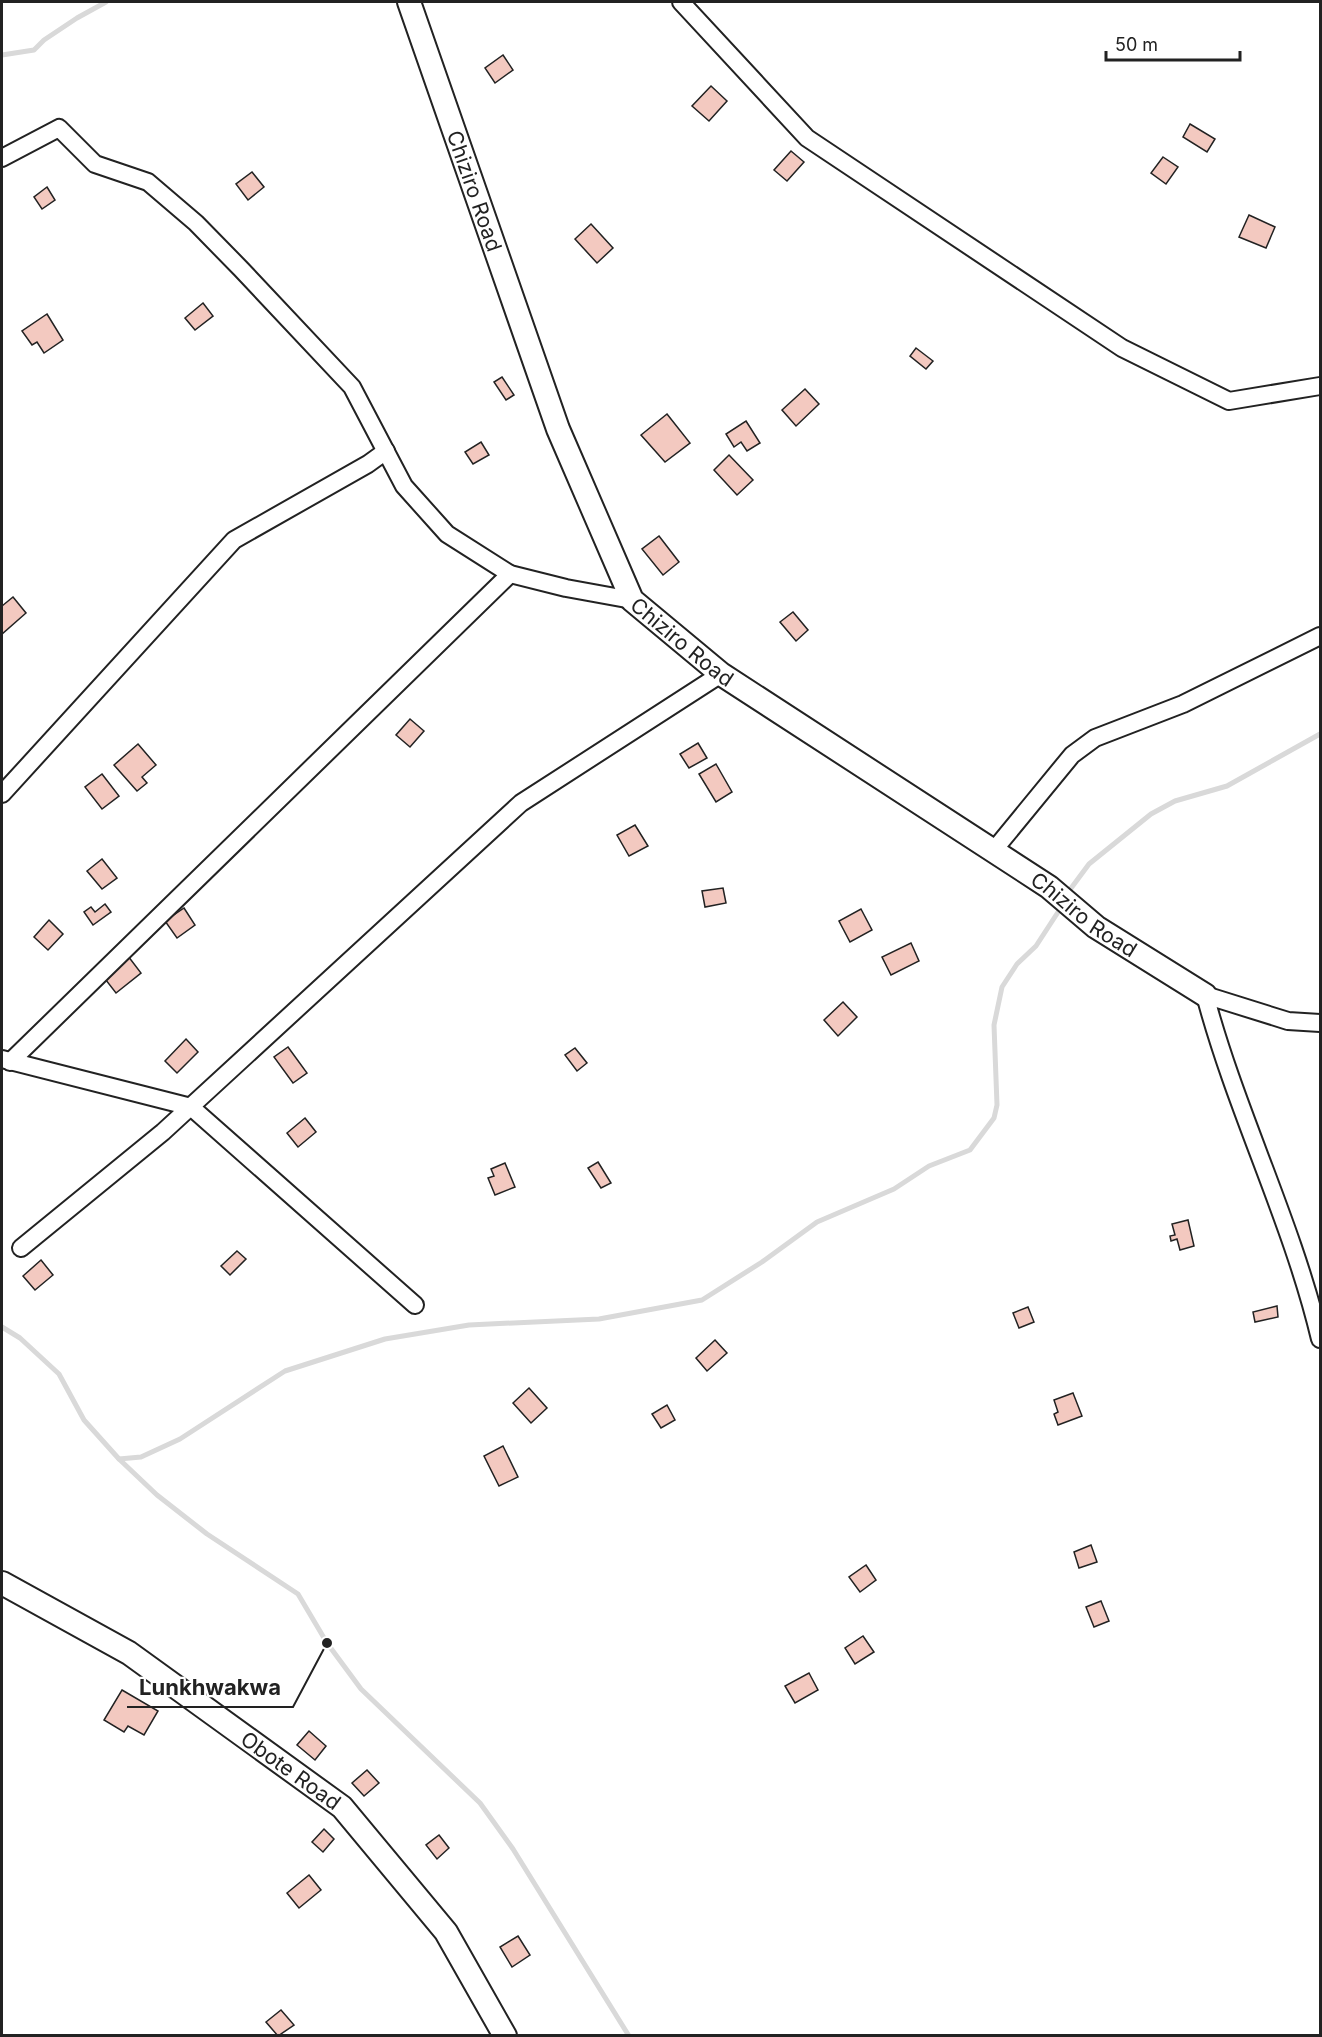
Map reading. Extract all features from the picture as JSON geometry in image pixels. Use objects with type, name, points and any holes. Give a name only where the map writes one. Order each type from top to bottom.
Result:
[{"type":"street","name":"Chiziro Road","points":[[409,2],[558,429],[632,600],[721,674],[870,773],[1049,887],[1096,927],[1205,994]]},
{"type":"street","points":[[681,2],[807,138],[1122,348],[1229,402],[1320,386]]},
{"type":"street","points":[[2,158],[59,128],[95,164],[148,182],[196,223],[352,387],[404,486],[447,534],[510,574],[566,588],[632,600]]},
{"type":"street","points":[[2,795],[234,540],[368,464],[386,451]]},
{"type":"street","points":[[6,1060],[510,574]]},
{"type":"street","points":[[994,850],[1072,755],[1095,738],[1183,704],[1320,636]]},
{"type":"street","points":[[21,1248],[191,1107],[521,803],[721,674]]},
{"type":"street","points":[[1205,994],[1288,1021],[1320,1023]]},
{"type":"street","points":[[1205,994],[1220,1052],[1273,1192],[1320,1340]]},
{"type":"street","points":[[6,1060],[191,1107],[415,1305]]},
{"type":"street","name":"Obote Road","points":[[2,1582],[129,1653],[342,1808],[446,1932],[505,2036]]},
{"type":"building","points":[[503,55],[513,70],[495,83],[485,68]]},
{"type":"building","points":[[711,86],[727,101],[709,121],[692,106]]},
{"type":"building","points":[[1190,124],[1215,139],[1207,152],[1183,137]]},
{"type":"building","points":[[791,151],[804,162],[787,181],[774,170]]},
{"type":"building","points":[[1163,157],[1178,167],[1166,184],[1151,173]]},
{"type":"building","points":[[252,172],[264,187],[248,200],[236,184]]},
{"type":"building","points":[[47,187],[55,200],[42,209],[34,197]]},
{"type":"building","points":[[1249,215],[1275,227],[1266,248],[1239,237]]},
{"type":"building","points":[[591,224],[613,248],[597,263],[575,239]]},
{"type":"building","points":[[203,303],[213,316],[195,330],[185,318]]},
{"type":"building","points":[[47,314],[63,340],[44,353],[37,342],[32,345],[22,331]]},
{"type":"building","points":[[916,348],[933,361],[926,369],[910,356]]},
{"type":"building","points":[[502,377],[514,395],[506,400],[494,382]]},
{"type":"building","points":[[805,389],[819,404],[796,426],[782,410]]},
{"type":"building","points":[[667,414],[690,443],[665,462],[641,435]]},
{"type":"building","points":[[746,421],[760,443],[747,451],[741,442],[734,447],[726,434]]},
{"type":"building","points":[[481,442],[489,455],[473,464],[465,452]]},
{"type":"building","points":[[729,455],[753,480],[737,495],[714,470]]},
{"type":"building","points":[[659,536],[679,562],[663,575],[642,549]]},
{"type":"building","points":[[13,597],[26,613],[2,634],[2,606]]},
{"type":"building","points":[[793,612],[808,630],[796,641],[780,622]]},
{"type":"building","points":[[410,719],[424,731],[410,747],[396,735]]},
{"type":"building","points":[[698,743],[707,758],[689,768],[680,754]]},
{"type":"building","points":[[138,744],[156,765],[142,777],[147,783],[137,791],[114,765]]},
{"type":"building","points":[[716,764],[732,792],[716,802],[699,774]]},
{"type":"building","points":[[102,774],[119,796],[102,809],[85,787]]},
{"type":"building","points":[[635,825],[648,846],[629,856],[617,835]]},
{"type":"building","points":[[102,859],[117,878],[102,889],[87,871]]},
{"type":"building","points":[[723,888],[726,903],[705,907],[702,891]]},
{"type":"building","points":[[105,904],[111,912],[93,925],[84,912],[91,907],[95,912]]},
{"type":"building","points":[[184,908],[195,925],[177,938],[165,921]]},
{"type":"building","points":[[861,909],[872,930],[850,942],[839,921]]},
{"type":"building","points":[[49,920],[63,934],[48,950],[34,937]]},
{"type":"building","points":[[911,943],[919,961],[891,975],[882,957]]},
{"type":"building","points":[[128,956],[141,973],[116,993],[102,975]]},
{"type":"building","points":[[843,1002],[857,1017],[838,1036],[824,1020]]},
{"type":"building","points":[[186,1039],[198,1052],[177,1073],[165,1061]]},
{"type":"building","points":[[288,1047],[307,1073],[293,1083],[274,1057]]},
{"type":"building","points":[[575,1048],[587,1063],[577,1071],[565,1055]]},
{"type":"building","points":[[305,1118],[316,1132],[298,1147],[287,1133]]},
{"type":"building","points":[[598,1162],[611,1183],[601,1188],[588,1168]]},
{"type":"building","points":[[505,1163],[515,1187],[495,1195],[488,1178],[494,1176],[491,1169]]},
{"type":"building","points":[[1188,1220],[1194,1246],[1180,1250],[1177,1239],[1171,1241],[1170,1236],[1175,1235],[1172,1224]]},
{"type":"building","points":[[237,1251],[246,1259],[230,1275],[221,1266]]},
{"type":"building","points":[[41,1260],[53,1275],[35,1290],[23,1276]]},
{"type":"building","points":[[1277,1306],[1278,1317],[1255,1322],[1253,1312]]},
{"type":"building","points":[[1028,1307],[1034,1322],[1019,1328],[1013,1313]]},
{"type":"building","points":[[715,1340],[727,1353],[707,1371],[696,1358]]},
{"type":"building","points":[[529,1388],[547,1408],[531,1423],[513,1403]]},
{"type":"building","points":[[1073,1393],[1082,1416],[1058,1425],[1054,1414],[1058,1412],[1054,1400]]},
{"type":"building","points":[[667,1405],[675,1420],[661,1428],[652,1414]]},
{"type":"building","points":[[503,1446],[518,1477],[499,1486],[484,1456]]},
{"type":"building","points":[[1091,1545],[1097,1562],[1079,1568],[1074,1552]]},
{"type":"building","points":[[866,1565],[876,1580],[860,1592],[849,1577]]},
{"type":"building","points":[[1101,1601],[1109,1621],[1094,1627],[1086,1607]]},
{"type":"building","points":[[863,1636],[874,1652],[855,1664],[845,1648]]},
{"type":"building","points":[[809,1673],[818,1690],[795,1703],[785,1686]]},
{"type":"building","points":[[122,1690],[158,1711],[144,1735],[128,1726],[124,1732],[104,1720]]},
{"type":"building","points":[[309,1731],[326,1746],[315,1760],[297,1745]]},
{"type":"building","points":[[367,1770],[379,1783],[364,1796],[352,1783]]},
{"type":"building","points":[[324,1829],[334,1839],[323,1852],[312,1842]]},
{"type":"building","points":[[439,1835],[449,1848],[437,1859],[426,1845]]},
{"type":"building","points":[[309,1875],[321,1890],[299,1908],[287,1893]]},
{"type":"building","points":[[518,1936],[530,1955],[512,1967],[500,1947]]},
{"type":"building","points":[[281,2010],[294,2025],[278,2036],[266,2022]]},
{"type":"waterway","points":[[2,55],[34,50],[44,40],[106,2]]},
{"type":"waterway","points":[[1066,895],[1089,864],[1151,814],[1175,801],[1227,786],[1320,734]]},
{"type":"waterway","points":[[119,1459],[141,1457],[180,1439],[285,1371],[385,1339],[469,1325],[599,1319],[702,1300],[762,1262],[817,1222],[894,1189],[929,1166],[970,1150],[994,1118],[997,1105],[994,1025],[1002,987],[1017,964],[1036,946],[1062,906]]},
{"type":"waterway","points":[[2,1327],[20,1338],[59,1374],[84,1420],[119,1459],[157,1495],[207,1534],[298,1594],[327,1643],[361,1689],[480,1803],[513,1849],[629,2036]]},
{"type":"place","name":"Lunkhwakwa","points":[[327,1643]]}]
